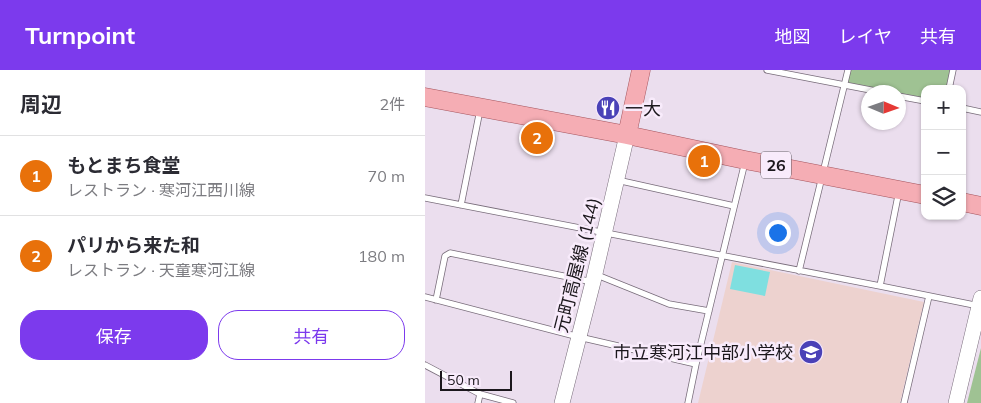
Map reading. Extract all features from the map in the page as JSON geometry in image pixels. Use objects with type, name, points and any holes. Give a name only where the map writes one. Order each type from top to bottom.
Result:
[{"type":"main road","points":[[425,98],[627,135],[641,70]]},
{"type":"main road","name":"26","points":[[627,135],[921,194]]},
{"type":"main road","name":"元町高屋線 (144)","points":[[562,403],[627,135]]},
{"type":"main road","points":[[966,203],[981,206]]},
{"type":"main road","points":[[957,403],[980,304]]},
{"type":"lane","points":[[767,70],[861,88]]},
{"type":"lane","points":[[799,271],[821,174],[848,70]]},
{"type":"lane","points":[[950,85],[953,70]]},
{"type":"lane","points":[[906,97],[921,100]]},
{"type":"lane","points":[[461,205],[481,108]]},
{"type":"lane","points":[[966,109],[981,112]]},
{"type":"lane","points":[[688,403],[745,160]]},
{"type":"lane","points":[[617,180],[734,206]]},
{"type":"lane","points":[[880,286],[899,189]]},
{"type":"lane","points":[[425,198],[929,296],[980,304]]},
{"type":"lane","points":[[436,300],[445,256],[449,253],[593,278],[669,304],[709,311]]},
{"type":"lane","points":[[904,403],[929,296]]},
{"type":"lane","points":[[425,297],[579,337],[696,364]]},
{"type":"lane","points":[[425,366],[480,394],[513,403]]},
{"type":"lane","points":[[478,403],[480,394]]},
{"type":"shaded area","name":"市立寒河江中部小学校","points":[[732,262],[924,302],[900,403],[698,403]]},
{"type":"green space","points":[[848,70],[953,70],[950,85],[921,85],[921,100],[906,97],[906,85],[861,85],[861,88],[844,85]]},
{"type":"green space","points":[[981,348],[981,403],[967,403]]},
{"type":"water","points":[[735,265],[770,272],[765,296],[730,289]]},
{"type":"place","name":"一大","points":[[608,108]]},
{"type":"place","name":"パリから来た和","points":[[537,138]]},
{"type":"place","name":"もとまち食堂","points":[[704,161]]},
{"type":"place","name":"市立寒河江中部小学校","points":[[811,352]]}]
